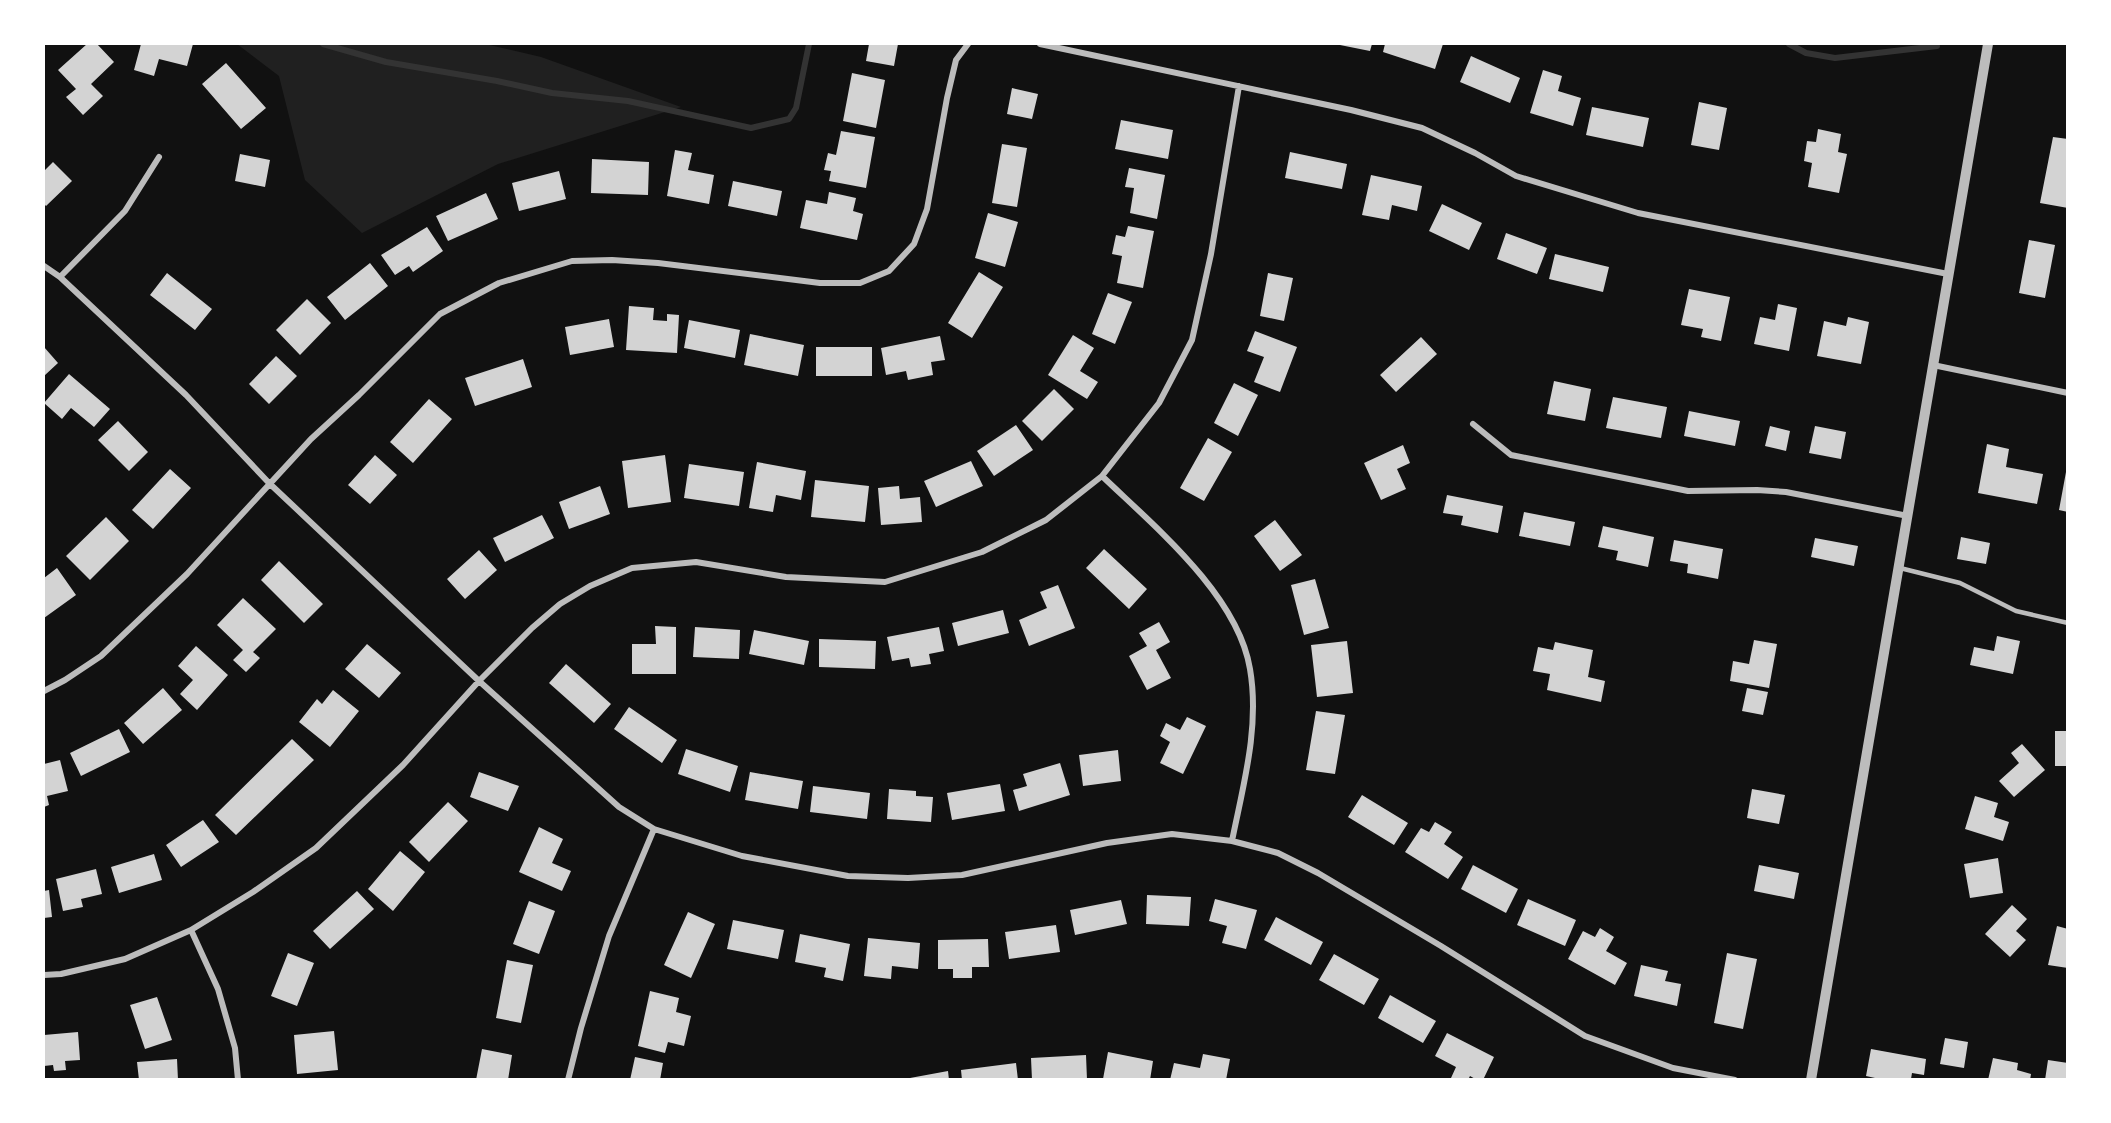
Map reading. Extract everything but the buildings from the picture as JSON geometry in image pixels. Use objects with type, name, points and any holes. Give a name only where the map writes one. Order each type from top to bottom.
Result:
[{"type":"street","points":[[44,691],[101,656],[187,574],[311,439],[359,395],[440,314],[500,283],[572,261],[602,260],[658,263],[819,283],[860,283],[889,271],[914,244],[927,209],[951,79],[956,60],[968,44]]},
{"type":"street","points":[[1040,44],[1422,128],[1475,153],[1516,176],[1638,213],[1948,274]]},
{"type":"street","points":[[1811,1080],[1988,44]]},
{"type":"street","points":[[44,975],[61,974],[125,959],[191,930],[254,892],[316,848],[403,765],[479,681],[532,628],[560,604],[590,586],[632,568],[696,562],[786,577],[885,582],[982,552],[1046,520],[1102,476],[1159,403],[1192,340],[1211,254],[1239,86]]},
{"type":"street","points":[[60,277],[125,211],[159,157]]},
{"type":"street","points":[[44,266],[60,277],[186,395],[269,483],[479,681],[619,807],[654,829],[742,856],[848,876],[908,878],[962,875],[1107,843],[1172,834],[1232,841],[1278,854],[1318,873],[1585,1036],[1673,1068],[1734,1080]]},
{"type":"street","points":[[1933,365],[2067,393]]},
{"type":"street","points":[[1473,424],[1511,455],[1688,491],[1786,492],[1908,516]]},
{"type":"street","points":[[1102,476],[1195,566],[1240,635],[1250,669],[1252,708],[1249,754],[1232,841]]},
{"type":"street","points":[[568,1080],[609,936],[654,829]]},
{"type":"street","points":[[191,930],[218,989],[235,1048],[238,1080]]},
{"type":"lane","points":[[1899,568],[1960,583],[2016,611],[2067,623]]},
{"type":"shaded area","points":[[237,44],[485,44],[541,57],[681,107],[498,164],[362,233],[305,180],[279,76]]},
{"type":"waterway","points":[[323,44],[386,62],[552,93],[628,101],[751,128],[789,119],[796,108],[809,44]]},
{"type":"waterway","points":[[1789,44],[1806,53],[1835,58],[1937,46]]}]
